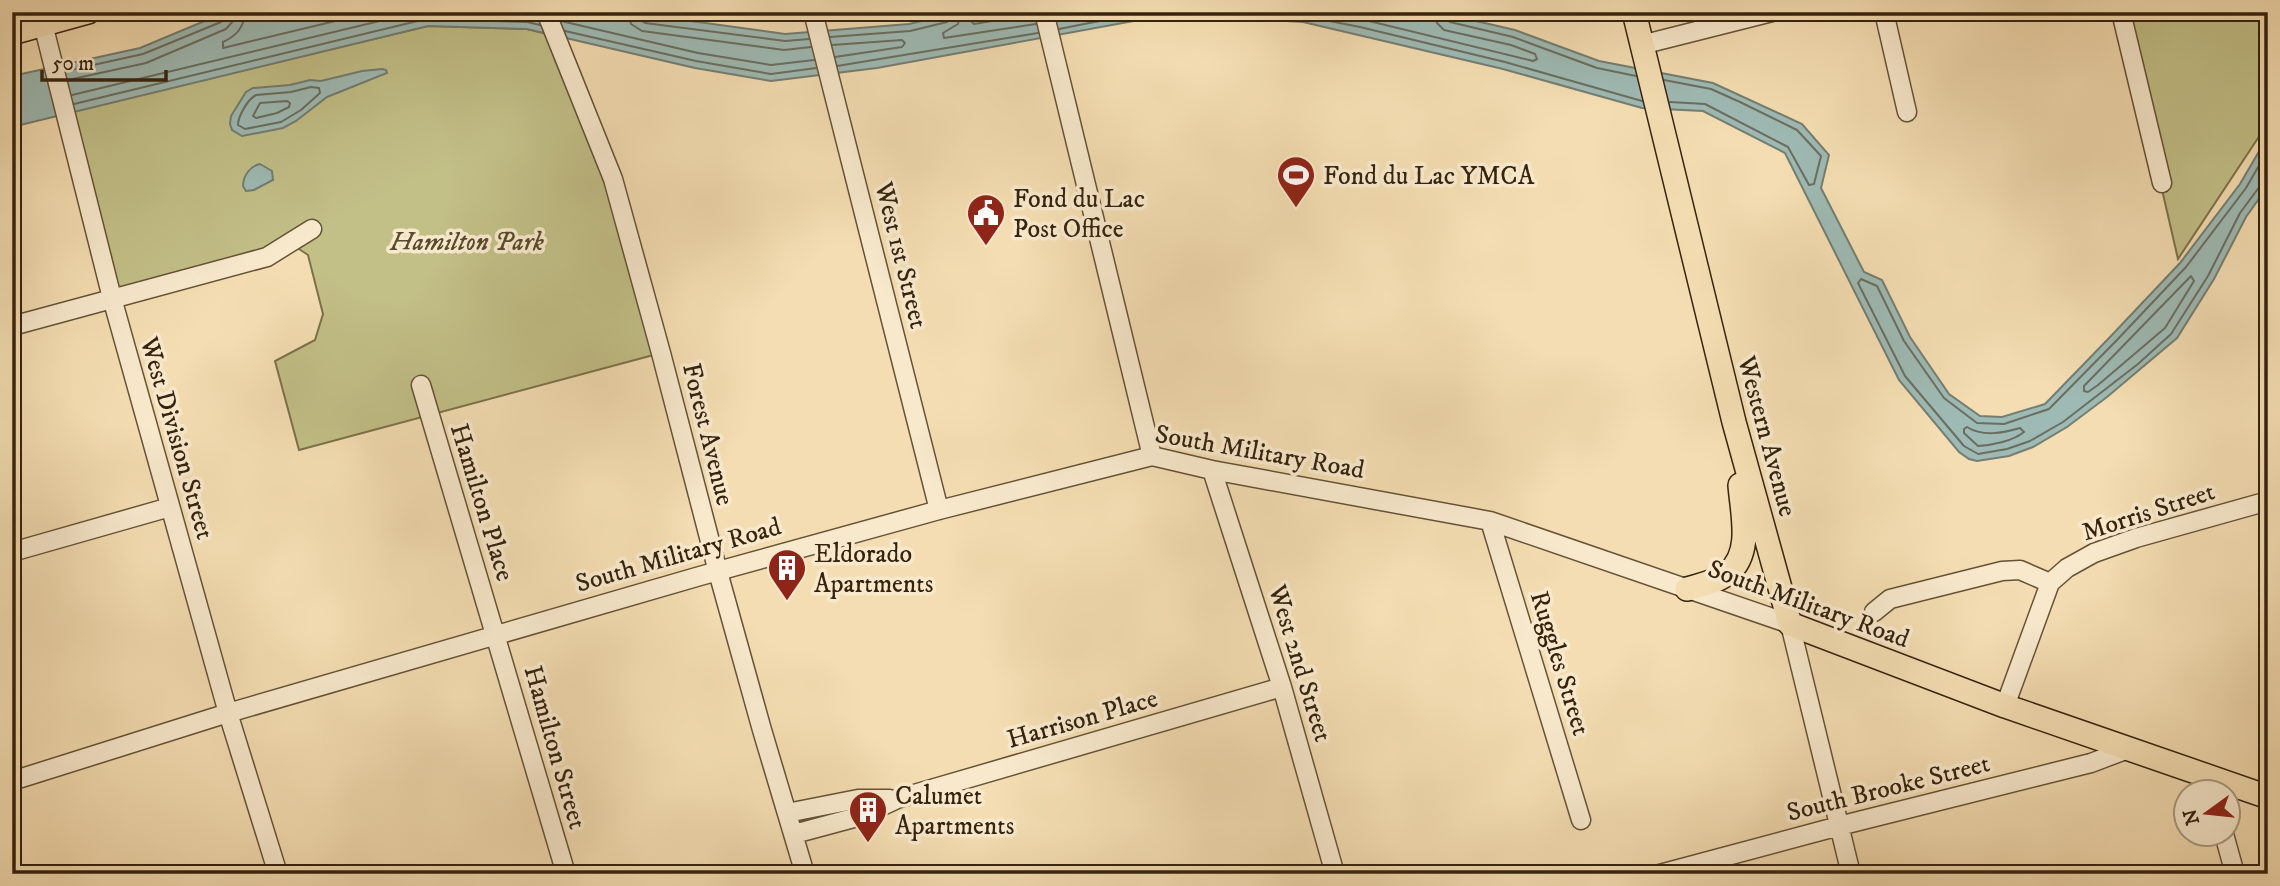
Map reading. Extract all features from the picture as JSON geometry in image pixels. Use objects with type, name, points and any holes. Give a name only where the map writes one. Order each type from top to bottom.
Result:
[{"type":"main road","points":[[12,33],[42,18],[88,12]]},
{"type":"main road","name":"Western Avenue","points":[[1634,12],[1734,422],[1790,624]]},
{"type":"main road","points":[[1687,589],[1727,575],[1740,555],[1745,538],[1734,422]]},
{"type":"main road","name":"South Military Road","points":[[1790,624],[2005,706],[2128,749],[2196,778]]},
{"type":"main road","name":"South Military Road","points":[[2242,791],[2268,797]]},
{"type":"street","name":"Forest Avenue","points":[[545,12],[613,179],[718,572],[805,874]]},
{"type":"street","points":[[1044,12],[1152,456]]},
{"type":"street","points":[[1644,53],[1772,12]]},
{"type":"street","points":[[1884,12],[1906,112]]},
{"type":"street","points":[[2121,12],[2162,183]]},
{"type":"street","name":"West Division Street","points":[[42,18],[112,298],[228,713],[278,874]]},
{"type":"street","name":"West 1st Street","points":[[815,19],[939,510]]},
{"type":"street","points":[[12,326],[267,257],[312,229]]},
{"type":"street","name":"Hamilton Place","points":[[421,385],[496,635]]},
{"type":"street","name":"South Military Road","points":[[12,781],[228,713],[496,635],[939,510],[1152,456],[1212,470],[1490,521],[1790,624]]},
{"type":"street","name":"West 2nd Street","points":[[1212,470],[1282,687],[1335,874]]},
{"type":"street","name":"Morris Street","points":[[2050,583],[2067,568],[2109,547],[2268,500]]},
{"type":"street","points":[[12,552],[170,507]]},
{"type":"street","name":"Ruggles Street","points":[[1490,521],[1581,820]]},
{"type":"street","points":[[1874,612],[1890,599],[2002,571],[2020,570],[2050,583],[2005,706]]},
{"type":"street","name":"Western Avenue","points":[[1790,624],[1851,874]]},
{"type":"street","name":"Hamilton Street","points":[[496,635],[566,874]]},
{"type":"street","name":"Harrison Place","points":[[794,834],[860,816],[897,799],[1282,687]]},
{"type":"street","name":"South Brooke Street","points":[[1660,874],[2091,763],[2128,749]]},
{"type":"street","name":"Harrison Place","points":[[787,813],[858,799],[897,799]]},
{"type":"street","points":[[2228,848],[2235,874]]},
{"type":"green space","points":[[2121,12],[2268,12],[2268,123],[2178,259]]},
{"type":"green space","name":"Hamilton Park","points":[[428,26],[527,29],[555,36],[604,154],[661,353],[299,450],[275,361],[315,340],[323,314],[308,255],[290,243],[112,298],[65,113]]},
{"type":"water","points":[[226,12],[625,12],[785,34],[909,24],[960,12],[1437,12],[1515,30],[1599,61],[1713,83],[1802,124],[1829,155],[1821,188],[1864,272],[1882,280],[1910,337],[1949,394],[1980,416],[2002,417],[2045,404],[2180,263],[2240,184],[2268,136],[2268,186],[2246,217],[2214,279],[2177,338],[2067,427],[2033,447],[2009,456],[1977,461],[1959,452],[1899,380],[1785,153],[1703,111],[1642,108],[1503,69],[1303,22],[1172,14],[877,68],[771,81],[695,68],[527,29],[428,26],[12,127],[12,76],[140,48]]},
{"type":"water","points":[[382,69],[387,73],[327,97],[283,128],[242,136],[232,130],[231,116],[246,92],[253,88],[290,85],[310,80],[321,81]]},
{"type":"water","points":[[260,164],[272,171],[273,180],[246,191],[243,182],[246,175],[250,169]]},
{"type":"place","name":"Fond du Lac YMCA","points":[[1296,209]]},
{"type":"place","name":"Fond du Lac Post Office","points":[[986,247]]},
{"type":"place","name":"Eldorado Apartments","points":[[787,602]]},
{"type":"place","name":"Calumet Apartments","points":[[868,844]]}]
